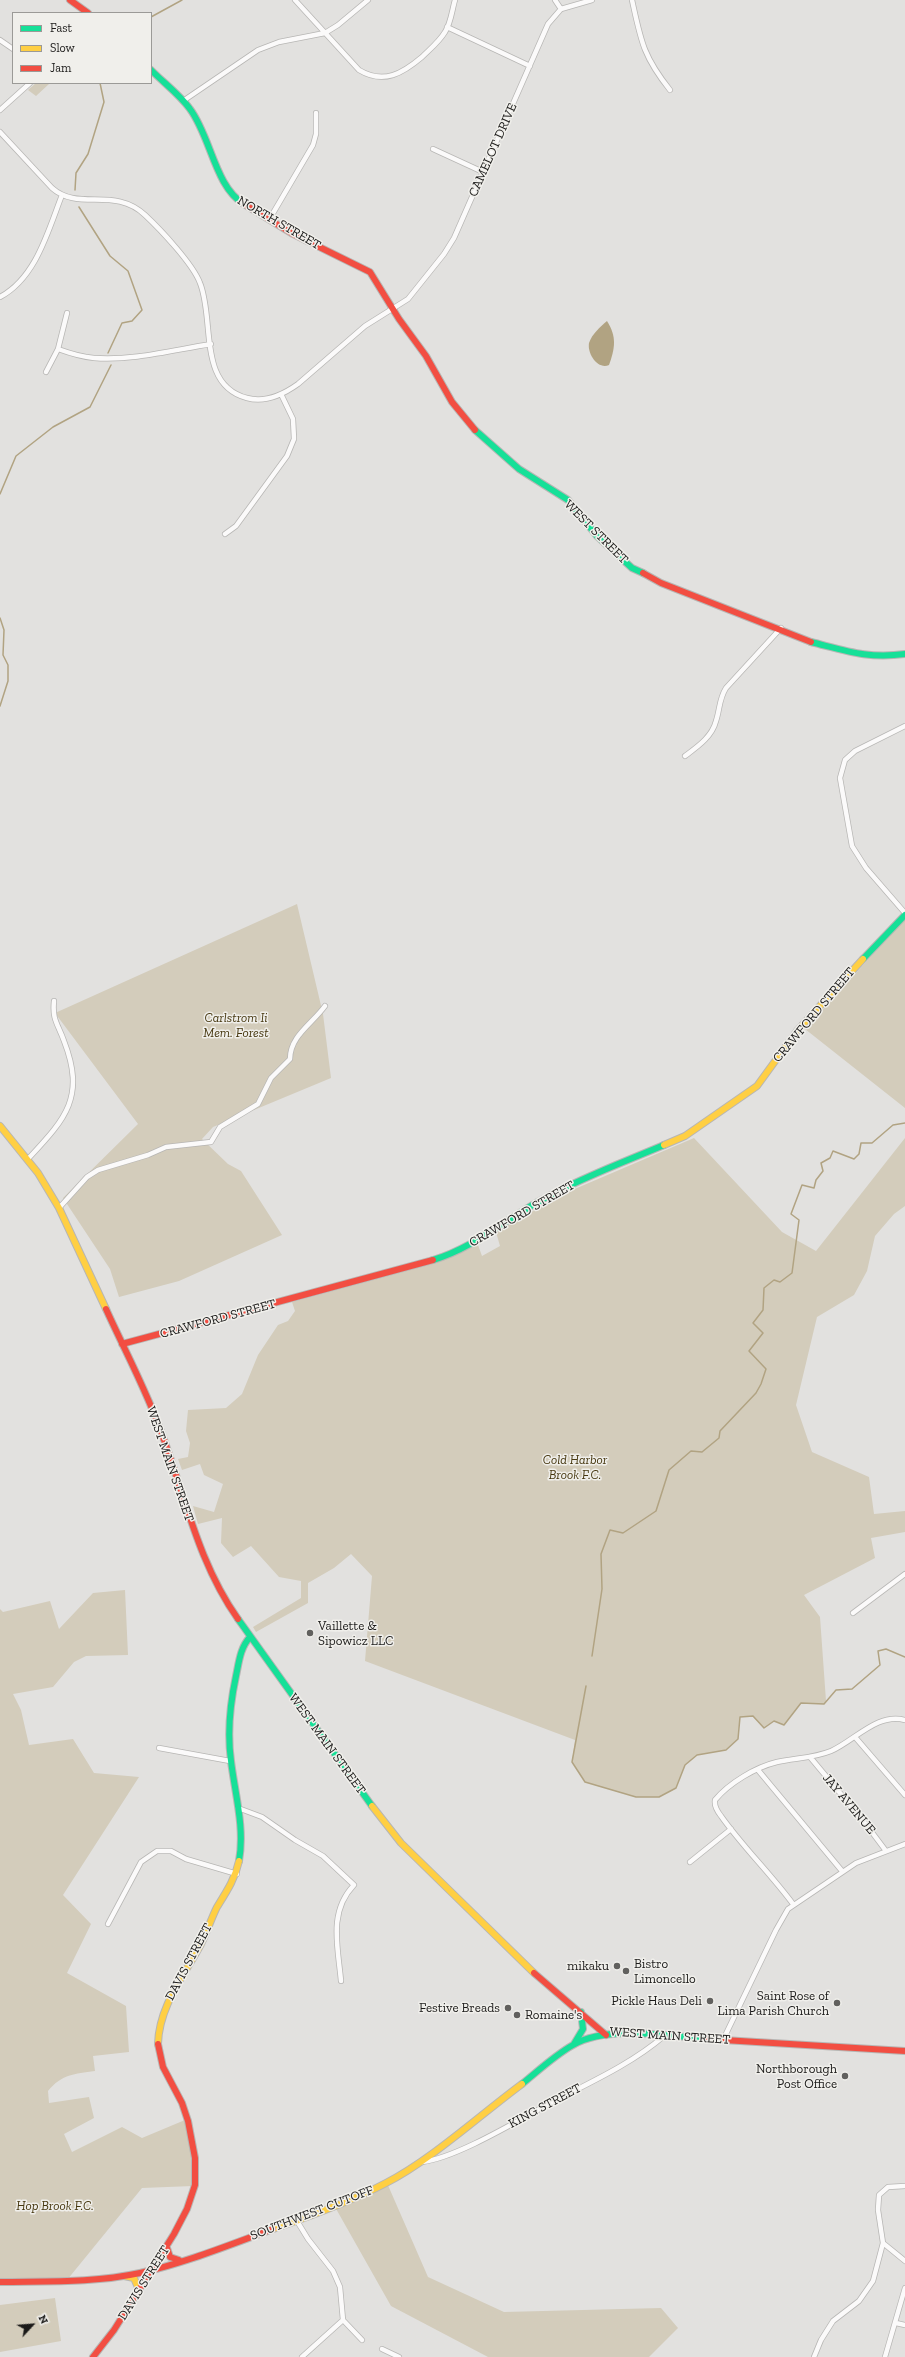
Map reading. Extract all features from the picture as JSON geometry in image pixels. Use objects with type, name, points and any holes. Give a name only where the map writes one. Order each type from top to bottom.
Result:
[{"type":"street","points":[[70,0],[87,12]]},
{"type":"street","points":[[295,0],[359,70],[369,75],[383,77],[395,75],[406,70],[435,45],[447,27],[455,0]]},
{"type":"street","points":[[182,100],[263,48],[325,33],[338,25],[368,0]]},
{"type":"street","points":[[555,0],[561,9],[592,0]]},
{"type":"street","points":[[632,0],[644,52],[653,69],[670,90]]},
{"type":"street","name":"CAMELOT DRIVE","points":[[281,394],[298,384],[365,326],[393,309],[413,294],[449,247],[548,24],[561,9]]},
{"type":"street","points":[[447,27],[530,66]]},
{"type":"street","points":[[0,40],[12,48]]},
{"type":"street","name":"NORTH STREET","points":[[152,71],[182,100],[206,137],[229,192],[242,204],[269,220],[370,272],[379,283],[399,319]]},
{"type":"street","points":[[0,110],[29,84]]},
{"type":"street","points":[[269,220],[313,146],[316,134],[316,113]]},
{"type":"street","points":[[0,132],[52,188],[62,195],[74,199],[118,200],[134,207],[148,218],[191,268],[199,280],[204,294],[216,372],[229,390],[251,399],[281,394],[295,428],[292,446],[236,526],[225,534]]},
{"type":"street","points":[[433,149],[483,172]]},
{"type":"street","points":[[0,297],[8,292],[34,263],[62,195]]},
{"type":"street","points":[[46,372],[58,349],[67,314]]},
{"type":"street","name":"WEST STREET","points":[[399,319],[426,356],[452,402],[476,431],[519,469],[568,500],[597,536],[624,562],[660,583],[781,628],[805,640],[859,655],[883,657],[905,654]]},
{"type":"street","points":[[58,349],[85,357],[103,358],[211,344]]},
{"type":"street","points":[[685,756],[700,745],[711,732],[716,722],[720,699],[726,688],[781,628]]},
{"type":"street","points":[[905,726],[855,751],[845,760],[840,778],[852,846],[866,868],[905,914]]},
{"type":"street","name":"CRAWFORD STREET","points":[[122,1344],[439,1258],[481,1239],[543,1200],[572,1184],[692,1132],[757,1086],[797,1031],[905,914]]},
{"type":"street","points":[[28,1159],[62,1120],[72,1099],[71,1067],[64,1040],[53,1016],[54,1001]]},
{"type":"street","points":[[60,1208],[88,1177],[98,1170],[148,1155],[166,1147],[211,1142],[220,1127],[258,1104],[270,1078],[290,1060],[290,1049],[293,1041],[325,1006]]},
{"type":"street","name":"WEST MAIN STREET","points":[[0,1126],[28,1159],[60,1208],[163,1436],[193,1532],[209,1572],[222,1597],[364,1796],[402,1843],[502,1943],[606,2035],[664,2036],[905,2051]]},
{"type":"street","points":[[853,1613],[905,1574]]},
{"type":"street","name":"DAVIS STREET","points":[[93,2357],[122,2319],[168,2246],[191,2198],[196,2170],[192,2140],[184,2106],[162,2066],[158,2048],[158,2037],[167,2001],[192,1961],[214,1913],[237,1874],[240,1851],[238,1808],[230,1761],[230,1713],[243,1645],[250,1637]]},
{"type":"street","points":[[793,1904],[716,1809],[716,1800],[728,1787],[758,1770],[776,1762],[810,1757],[832,1750],[855,1737],[875,1723],[904,1719]]},
{"type":"street","points":[[855,1737],[905,1795]]},
{"type":"street","points":[[159,1748],[230,1761]]},
{"type":"street","name":"JAY AVENUE","points":[[810,1757],[866,1822],[886,1851]]},
{"type":"street","points":[[758,1770],[842,1872]]},
{"type":"street","points":[[238,1808],[262,1817],[295,1840],[323,1856],[354,1885],[343,1898],[336,1920],[341,1981]]},
{"type":"street","points":[[690,1862],[731,1829]]},
{"type":"street","points":[[723,2040],[776,1930],[793,1904],[865,1858],[905,1844]]},
{"type":"street","points":[[108,1924],[141,1862],[157,1851],[171,1851],[186,1859],[237,1874]]},
{"type":"street","points":[[574,2044],[584,2028],[584,2021],[581,2012]]},
{"type":"street","name":"SOUTHWEST CUTOFF","points":[[0,2282],[62,2282],[121,2276],[153,2269],[297,2221],[364,2195],[420,2162],[574,2044],[606,2035]]},
{"type":"street","name":"KING STREET","points":[[420,2162],[445,2157],[510,2125],[641,2053],[664,2036]]},
{"type":"street","points":[[814,2357],[821,2340],[833,2321],[859,2301],[870,2288],[879,2266],[884,2243],[878,2198],[881,2192],[888,2187],[905,2186]]},
{"type":"street","points":[[297,2221],[338,2282],[342,2298],[343,2320],[362,2340]]},
{"type":"street","points":[[884,2243],[905,2260]]},
{"type":"street","points":[[168,2246],[167,2252],[170,2258],[183,2260]]},
{"type":"street","points":[[121,2276],[134,2278],[140,2290]]},
{"type":"street","points":[[885,2357],[905,2288]]},
{"type":"street","points":[[302,2357],[343,2320]]},
{"type":"street","points":[[896,2323],[905,2325]]},
{"type":"street","points":[[382,2349],[399,2357]]},
{"type":"green space","points":[[35,84],[49,84],[36,96],[28,90]]},
{"type":"green space","name":"Carlstrom Ii Mem. Forest","points":[[297,904],[323,1014],[331,1078],[213,1127],[202,1139],[228,1164],[241,1171],[282,1235],[179,1281],[119,1297],[110,1269],[63,1198],[138,1124],[55,1013]]},
{"type":"green space","points":[[905,919],[905,1108],[805,1029]]},
{"type":"green space","name":"Cold Harbor Brook F.C.","points":[[694,1138],[782,1232],[816,1251],[905,1138],[905,1206],[894,1214],[875,1236],[867,1271],[854,1295],[817,1317],[796,1405],[812,1452],[869,1477],[874,1514],[905,1511],[905,1532],[871,1538],[875,1558],[804,1595],[820,1617],[826,1701],[824,1704],[801,1703],[784,1725],[774,1721],[764,1728],[753,1717],[740,1717],[738,1739],[726,1750],[697,1755],[685,1765],[676,1788],[659,1797],[636,1797],[585,1782],[572,1762],[575,1740],[365,1661],[372,1576],[351,1554],[334,1568],[308,1583],[308,1603],[256,1632],[253,1627],[301,1598],[301,1581],[279,1577],[251,1546],[233,1557],[221,1543],[222,1518],[198,1524],[193,1506],[214,1512],[223,1484],[204,1475],[200,1464],[182,1470],[178,1459],[188,1457],[190,1443],[186,1431],[188,1410],[226,1408],[242,1394],[258,1355],[278,1325],[288,1321],[295,1311],[292,1302],[435,1263],[478,1245],[482,1256],[500,1246],[496,1232],[563,1194]]},
{"type":"green space","name":"Hop Brook F.C.","points":[[125,1590],[128,1655],[86,1656],[74,1662],[53,1687],[13,1694],[21,1710],[29,1745],[73,1739],[94,1773],[139,1777],[63,1895],[91,1924],[67,1973],[126,2006],[129,2052],[93,2056],[95,2071],[75,2074],[58,2081],[48,2091],[49,2103],[89,2097],[94,2118],[64,2134],[72,2152],[122,2127],[142,2138],[185,2120],[193,2162],[193,2186],[142,2188],[67,2280],[35,2281],[0,2278],[0,1609],[3,1612],[50,1601],[59,1629],[93,1593]]},
{"type":"green space","points":[[387,2183],[428,2277],[504,2312],[661,2308],[678,2328],[649,2357],[488,2357],[391,2306],[335,2207]]},
{"type":"green space","points":[[55,2298],[61,2341],[0,2352],[0,2305]]},
{"type":"shaded area","points":[[607,321],[614,337],[614,348],[609,365],[605,366],[594,360],[590,352],[589,343],[594,334]]},
{"type":"waterway","points":[[152,16],[182,0]]},
{"type":"waterway","points":[[75,190],[76,173],[88,154],[104,102],[100,84]]},
{"type":"waterway","points":[[79,207],[110,256],[128,271],[142,310],[132,321],[122,323],[108,353]]},
{"type":"waterway","points":[[0,494],[16,456],[53,427],[90,407],[111,365]]},
{"type":"waterway","points":[[0,618],[4,630],[3,655],[8,665],[8,681],[0,706]]},
{"type":"waterway","points":[[592,1656],[602,1589],[601,1554],[610,1530],[623,1533],[656,1511],[669,1470],[691,1451],[702,1452],[719,1438],[720,1431],[756,1393],[761,1384],[766,1369],[749,1351],[763,1333],[753,1323],[763,1310],[764,1288],[774,1280],[780,1282],[792,1273],[799,1220],[791,1214],[802,1185],[814,1188],[816,1180],[823,1171],[821,1163],[830,1158],[833,1151],[854,1159],[859,1154],[861,1143],[872,1143],[893,1125],[905,1123]]},
{"type":"waterway","points":[[586,1686],[572,1762],[585,1782],[636,1797],[659,1797],[676,1788],[685,1765],[697,1755],[726,1750],[738,1739],[740,1717],[753,1716],[764,1728],[774,1721],[784,1725],[801,1703],[824,1704],[836,1690],[852,1689],[880,1665],[878,1651],[886,1649],[905,1657]]},
{"type":"traffic: fast","points":[[152,71],[177,94],[190,109],[197,120],[226,186],[234,196],[244,204]]},
{"type":"traffic: fast","points":[[475,430],[519,469],[568,500],[597,536],[632,568],[643,573]]},
{"type":"traffic: fast","points":[[811,642],[868,655],[880,656],[905,654]]},
{"type":"traffic: fast","points":[[863,959],[905,915]]},
{"type":"traffic: fast","points":[[433,1260],[462,1248],[559,1190],[664,1145]]},
{"type":"traffic: fast","points":[[238,1619],[372,1806]]},
{"type":"traffic: fast","points":[[239,1861],[241,1836],[230,1750],[230,1718],[232,1697],[239,1660],[242,1650],[250,1637]]},
{"type":"traffic: fast","points":[[574,2044],[583,2029],[581,2012]]},
{"type":"traffic: fast","points":[[522,2084],[560,2053],[573,2045],[587,2039],[603,2035],[638,2033],[707,2039]]},
{"type":"traffic: slow","points":[[664,1145],[685,1136],[757,1086],[797,1031],[863,959]]},
{"type":"traffic: slow","points":[[0,1126],[38,1173],[59,1208],[106,1309]]},
{"type":"traffic: slow","points":[[372,1806],[401,1843],[534,1973]]},
{"type":"traffic: slow","points":[[158,2044],[159,2030],[168,2004],[201,1944],[217,1907],[233,1879],[239,1861]]},
{"type":"traffic: slow","points":[[273,2229],[316,2214],[386,2183],[438,2150],[522,2084]]},
{"type":"traffic: slow","points":[[124,2276],[134,2278],[139,2290]]},
{"type":"traffic: jam","points":[[70,0],[87,12]]},
{"type":"traffic: jam","points":[[244,204],[293,234],[370,272],[399,319],[426,356],[452,402],[475,430]]},
{"type":"traffic: jam","points":[[643,573],[661,583],[811,642]]},
{"type":"traffic: jam","points":[[122,1344],[433,1260]]},
{"type":"traffic: jam","points":[[106,1309],[157,1421],[203,1554],[213,1576],[238,1619]]},
{"type":"traffic: jam","points":[[534,1973],[606,2035]]},
{"type":"traffic: jam","points":[[707,2039],[905,2051]]},
{"type":"traffic: jam","points":[[93,2357],[114,2330],[174,2234],[187,2209],[195,2185],[195,2158],[188,2121],[182,2103],[163,2067],[158,2044]]},
{"type":"traffic: jam","points":[[0,2282],[88,2280],[140,2273],[190,2259],[273,2229]]},
{"type":"traffic: jam","points":[[167,2248],[170,2257],[179,2260]]},
{"type":"place","name":"Vaillette & Sipowicz LLC","points":[[310,1633]]},
{"type":"place","name":"mikaku","points":[[617,1966]]},
{"type":"place","name":"Bistro Limoncello","points":[[626,1971]]},
{"type":"place","name":"Pickle Haus Deli","points":[[710,2001]]},
{"type":"place","name":"Saint Rose of Lima Parish Church","points":[[837,2003]]},
{"type":"place","name":"Festive Breads","points":[[508,2008]]},
{"type":"place","name":"Romaine's","points":[[517,2015]]},
{"type":"place","name":"Northborough Post Office","points":[[845,2076]]}]
